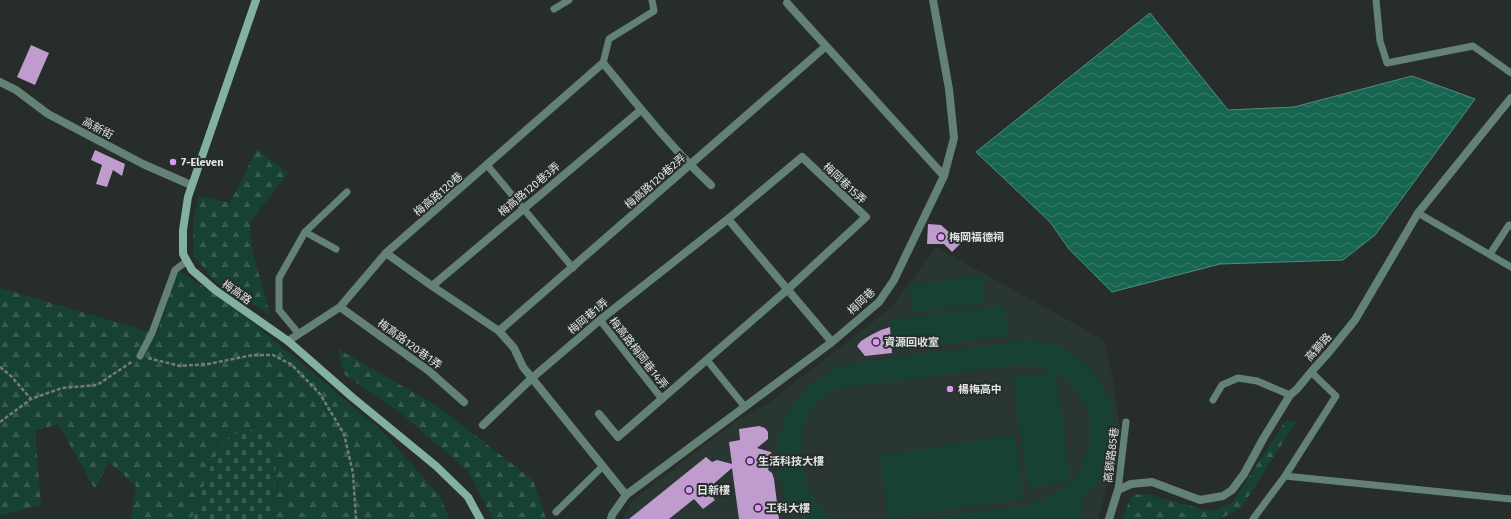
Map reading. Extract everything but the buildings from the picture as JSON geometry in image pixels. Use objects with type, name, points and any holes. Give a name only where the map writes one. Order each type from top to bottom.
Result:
[{"type":"street","name":"梅高路","points":[[256,0],[191,185],[183,230],[183,254],[192,270],[215,290],[288,341],[352,397],[436,466],[468,497],[480,519]]},
{"type":"street","name":"梅岡巷","points":[[611,519],[612,515],[626,495],[832,342],[879,302],[894,280],[944,176],[954,138],[949,89],[933,0]]},
{"type":"street","points":[[787,3],[944,176]]},
{"type":"street","name":"梅高路120巷2弄","points":[[499,331],[826,47]]},
{"type":"street","points":[[604,63],[641,110],[690,166],[711,185]]},
{"type":"street","name":"梅高路120巷","points":[[288,341],[340,307],[386,253],[604,63]]},
{"type":"street","name":"高新街","points":[[0,82],[16,90],[48,114],[143,164],[191,185]]},
{"type":"street","name":"高獅路","points":[[1118,490],[1131,484],[1152,482],[1200,500],[1223,496],[1232,490],[1244,474],[1290,395],[1297,389],[1355,320],[1418,213],[1511,98]]},
{"type":"street","name":"梅高路120巷3弄","points":[[432,286],[641,110]]},
{"type":"street","name":"梅岡巷15弄","points":[[659,273],[728,219],[802,157],[866,217],[729,341]]},
{"type":"street","points":[[728,219],[832,342]]},
{"type":"street","points":[[386,253],[499,331],[514,348],[523,367],[626,495]]},
{"type":"street","name":"梅岡巷1弄","points":[[483,425],[532,378],[600,320],[659,273]]},
{"type":"street","name":"梅高路120巷1弄","points":[[340,307],[429,370],[464,402]]},
{"type":"street","name":"梅高路梅岡巷14弄","points":[[599,414],[618,437],[729,341]]},
{"type":"street","points":[[1110,519],[1118,490]]},
{"type":"lane","points":[[554,9],[569,0]]},
{"type":"lane","points":[[604,63],[608,39],[654,11],[652,0]]},
{"type":"lane","points":[[1376,0],[1380,41],[1387,63],[1472,46],[1511,73]]},
{"type":"lane","points":[[487,165],[573,268]]},
{"type":"lane","points":[[299,334],[280,310],[279,278],[305,232],[347,192]]},
{"type":"lane","points":[[1418,213],[1511,267]]},
{"type":"lane","points":[[1490,254],[1510,224]]},
{"type":"lane","points":[[305,232],[336,249]]},
{"type":"lane","points":[[140,356],[152,333],[175,270],[187,261]]},
{"type":"lane","name":"梅高路梅岡巷14弄","points":[[600,320],[662,399]]},
{"type":"lane","points":[[707,360],[745,407]]},
{"type":"lane","points":[[1253,519],[1285,476],[1336,396],[1310,372]]},
{"type":"lane","points":[[1213,400],[1222,385],[1238,378],[1257,382],[1290,395]]},
{"type":"lane","name":"高獅路85巷","points":[[1118,490],[1126,422]]},
{"type":"lane","points":[[556,512],[603,466]]},
{"type":"lane","points":[[1285,476],[1511,499]]},
{"type":"path","points":[[0,422],[31,399],[62,388],[97,385],[140,356],[180,366],[208,364],[253,355],[273,355],[292,365],[320,394],[344,434],[353,473],[356,519]]},
{"type":"path","points":[[0,368],[11,376],[31,399]]},
{"type":"shaded area","name":"楊梅高中","points":[[936,247],[1104,340],[1112,374],[1121,434],[1098,519],[623,519],[632,501],[736,421],[767,404],[891,308]]},
{"type":"green space","points":[[257,149],[288,173],[250,222],[252,249],[270,315],[216,282],[194,256],[193,222],[199,196],[230,203]]},
{"type":"green space","points":[[178,270],[238,310],[382,431],[440,496],[449,519],[273,519],[276,457],[213,460],[192,519],[131,519],[136,486],[109,462],[95,489],[58,424],[35,431],[41,506],[0,515],[0,288],[157,334]]},
{"type":"green space","points":[[982,275],[986,303],[913,313],[909,286]]},
{"type":"green space","points":[[1005,305],[1009,336],[895,351],[891,320]]},
{"type":"green space","points":[[1032,339],[1058,346],[1078,357],[1098,378],[1111,403],[1116,434],[1111,459],[1100,481],[1081,498],[1083,518],[925,519],[1028,505],[1072,485],[1089,445],[1091,432],[1089,414],[1086,406],[1077,390],[1064,378],[1056,374],[1071,482],[1028,488],[1012,377],[1052,371],[1046,368],[1019,365],[837,389],[829,393],[813,406],[805,423],[802,437],[802,453],[808,485],[814,499],[823,511],[835,519],[803,519],[786,501],[779,474],[777,443],[786,415],[809,386],[842,365]]},
{"type":"green space","points":[[338,349],[437,406],[533,480],[546,519],[493,519],[468,471],[399,412],[344,374]]},
{"type":"green space","points":[[1286,420],[1296,422],[1241,508],[1220,519],[1122,519],[1132,495],[1146,494],[1210,511],[1232,503]]},
{"type":"green space","points":[[243,429],[258,431],[269,443],[276,457],[273,519],[192,519],[213,460],[227,439]]},
{"type":"green space","points":[[1015,435],[1024,499],[888,519],[879,455]]},
{"type":"water","points":[[1150,13],[1228,110],[1294,107],[1412,76],[1475,99],[1375,235],[1343,260],[1220,264],[1112,292],[1069,249],[1050,222],[976,152]]},
{"type":"place","name":"7-Eleven","points":[[173,162]]},
{"type":"place","name":"梅岡福德祠","points":[[941,237]]},
{"type":"place","name":"資源回收室","points":[[876,342]]},
{"type":"place","name":"楊梅高中","points":[[950,389]]},
{"type":"place","name":"生活科技大樓","points":[[750,461]]},
{"type":"place","name":"日新樓","points":[[689,490]]},
{"type":"place","name":"工科大樓","points":[[758,508]]}]
